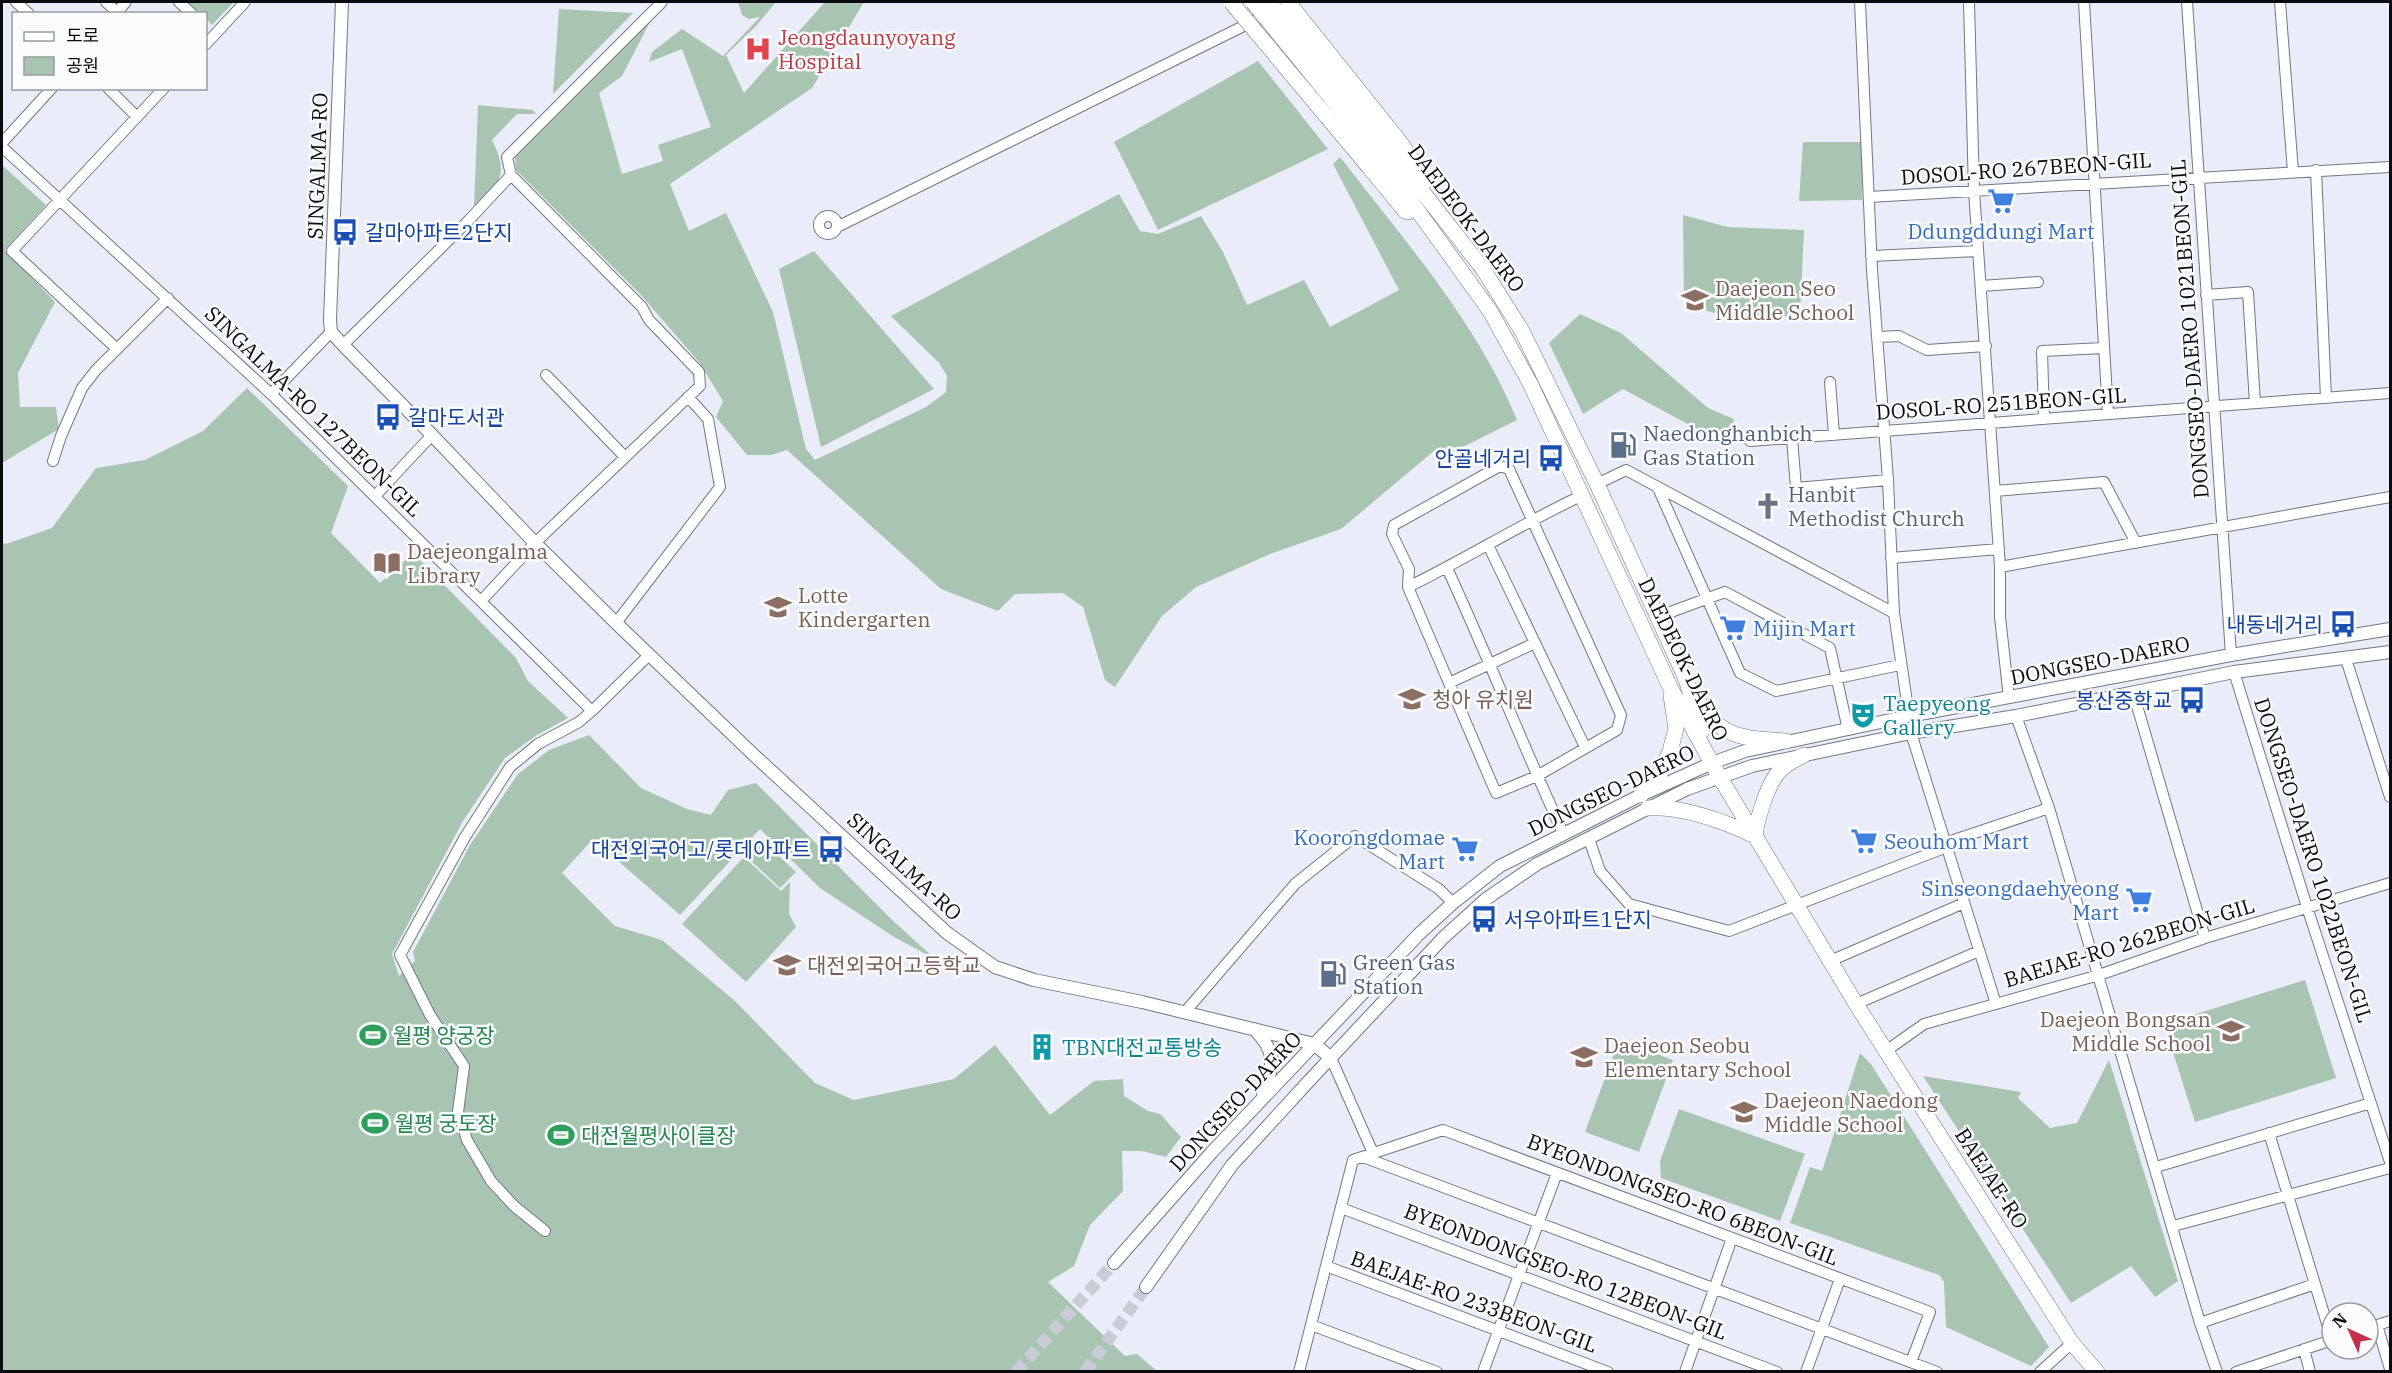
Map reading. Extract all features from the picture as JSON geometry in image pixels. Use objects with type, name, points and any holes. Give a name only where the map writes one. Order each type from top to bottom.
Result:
[{"type":"main road","points":[[1231,2],[1384,153]]},
{"type":"main road","points":[[1253,2],[1384,153]]},
{"type":"main road","points":[[1269,2],[1384,153]]},
{"type":"main road","points":[[1290,2],[1384,153]]},
{"type":"main road","name":"DAEDEOK-DAERO","points":[[1384,153],[1431,201],[1483,269],[1510,311],[1546,377],[1686,679],[1715,769]]},
{"type":"main road","name":"DAEDEOK-DAERO","points":[[1384,153],[1417,213],[1448,251],[1490,311],[1531,385],[1670,687],[1715,769]]},
{"type":"main road","points":[[1686,679],[1708,718],[1727,731],[1746,739],[1786,741]]},
{"type":"main road","points":[[1670,687],[1676,729],[1660,774],[1645,801],[1733,826],[1755,836],[1757,818],[1776,774],[1790,762],[1804,755]]},
{"type":"main road","name":"BAEJAE-RO","points":[[1715,769],[1856,1005],[2072,1342],[2097,1371]]},
{"type":"street","points":[[106,2],[117,12],[126,2]]},
{"type":"street","points":[[207,43],[245,2]]},
{"type":"street","name":"SINGALMA-RO","points":[[342,2],[331,332],[343,345],[616,623],[756,757],[947,933],[995,967],[1049,985],[1185,1012],[1314,1044]]},
{"type":"street","points":[[482,600],[535,543],[700,386],[699,372],[649,320],[642,307],[512,175],[507,157],[662,2]]},
{"type":"street","points":[[837,227],[1290,2]]},
{"type":"street","points":[[1860,2],[1871,256],[1885,431],[1894,613],[1909,716]]},
{"type":"street","points":[[1969,2],[1974,191],[1999,549],[2000,617],[2009,698]]},
{"type":"street","points":[[2084,2],[2108,414]]},
{"type":"street","name":"DONGSEO-DAERO 1021BEON-GIL","points":[[2187,2],[2231,655]]},
{"type":"street","points":[[2280,2],[2293,172]]},
{"type":"street","points":[[207,27],[215,34]]},
{"type":"street","name":"SINGALMA-RO 127BEON-GIL","points":[[50,90],[2,145],[58,201],[168,298],[271,394],[592,711]]},
{"type":"street","points":[[110,90],[137,117]]},
{"type":"street","points":[[117,349],[12,250],[162,90]]},
{"type":"street","name":"DOSOL-RO 267BEON-GIL","points":[[1869,197],[2198,176],[2391,167]]},
{"type":"street","points":[[2316,170],[2326,398]]},
{"type":"street","points":[[343,345],[470,220],[512,175]]},
{"type":"street","points":[[1871,256],[1978,251]]},
{"type":"street","points":[[1981,286],[2038,282]]},
{"type":"street","points":[[2206,295],[2248,292],[2255,403]]},
{"type":"street","points":[[53,461],[82,388],[96,370],[168,298]]},
{"type":"street","points":[[271,394],[331,332]]},
{"type":"street","points":[[1876,337],[1899,336],[1927,350],[1986,346]]},
{"type":"street","points":[[2044,419],[2042,351],[2104,348]]},
{"type":"street","points":[[546,375],[625,457]]},
{"type":"street","points":[[1830,382],[1834,435]]},
{"type":"street","name":"DOSOL-RO 251BEON-GIL","points":[[1750,441],[2391,393]]},
{"type":"street","points":[[616,623],[720,487],[708,419],[688,397]]},
{"type":"street","points":[[375,496],[432,435]]},
{"type":"street","points":[[1792,438],[1796,488],[1888,480]]},
{"type":"street","points":[[1500,466],[1509,469],[1530,520],[1622,715],[1617,730],[1537,776],[1496,794],[1408,587],[1409,569],[1392,534],[1394,525],[1500,466]]},
{"type":"street","points":[[1597,484],[1626,470],[1894,613]]},
{"type":"street","points":[[1995,491],[2104,482],[2136,543]]},
{"type":"street","points":[[1658,488],[1740,674],[1776,691],[1900,665]]},
{"type":"street","points":[[1408,587],[1447,568],[1530,520],[1583,495]]},
{"type":"street","points":[[2000,567],[2391,497]]},
{"type":"street","points":[[1488,544],[1585,747]]},
{"type":"street","points":[[1891,558],[1999,549]]},
{"type":"street","points":[[1447,568],[1491,663],[1563,833]]},
{"type":"street","points":[[1657,616],[1725,592],[1830,648],[1848,730]]},
{"type":"street","name":"DONGSEO-DAERO","points":[[1114,1263],[1259,1102],[1419,934],[1453,903],[1500,866],[1563,833],[1645,801],[1715,769],[1745,751],[1909,716],[2231,655],[2391,629]]},
{"type":"street","points":[[1449,683],[1535,643]]},
{"type":"street","name":"DONGSEO-DAERO","points":[[1715,769],[1752,766],[1911,733],[2016,716],[2234,672],[2391,652]]},
{"type":"street","points":[[545,1231],[514,1206],[491,1181],[467,1140],[458,1112],[464,1066],[430,1015],[400,955],[465,837],[510,767],[538,744],[579,722],[650,655]]},
{"type":"street","points":[[2346,659],[2391,797]]},
{"type":"street","name":"DONGSEO-DAERO 1022BEON-GIL","points":[[2234,672],[2307,907],[2391,1162]]},
{"type":"street","points":[[2133,692],[2205,938]]},
{"type":"street","points":[[2016,716],[2049,808],[2200,1323],[2217,1371]]},
{"type":"street","points":[[1911,733],[1996,1004]]},
{"type":"street","name":"DONGSEO-DAERO","points":[[1146,1287],[1232,1165],[1435,946],[1486,898],[1537,864],[1589,839],[1645,801]]},
{"type":"street","points":[[1589,839],[1600,871],[1629,904],[1729,931],[1946,845],[2049,808]]},
{"type":"street","points":[[1185,1012],[1295,884],[1355,836],[1439,889],[1453,903]]},
{"type":"street","name":"BAEJAE-RO 262BEON-GIL","points":[[1886,1051],[1924,1024],[2099,975],[2205,938],[2391,883]]},
{"type":"street","points":[[1830,961],[1964,903]]},
{"type":"street","points":[[1856,1005],[1979,951]]},
{"type":"street","points":[[1253,1028],[1265,1040],[1273,1059],[1271,1072],[1259,1102]]},
{"type":"street","points":[[1314,1044],[1331,1058]]},
{"type":"street","name":"DONGSEO-DAERO","points":[[1331,1058],[1368,1155]]},
{"type":"street","points":[[2156,1167],[2371,1102]]},
{"type":"street","name":"BYEONDONGSEO-RO 6BEON-GIL","points":[[1368,1155],[1443,1130],[1930,1312],[1911,1362]]},
{"type":"street","points":[[2269,1133],[2320,1301]]},
{"type":"street","points":[[1299,1371],[1353,1160],[1368,1155],[1539,1223],[1937,1371]]},
{"type":"street","points":[[2173,1226],[2391,1168]]},
{"type":"street","points":[[1483,1371],[1557,1173]]},
{"type":"street","name":"BYEONDONGSEO-RO 12BEON-GIL","points":[[1341,1208],[1777,1371]]},
{"type":"street","points":[[1685,1371],[1732,1238]]},
{"type":"street","name":"BAEJAE-RO 233BEON-GIL","points":[[1326,1266],[1608,1371]]},
{"type":"street","points":[[1806,1371],[1840,1279]]},
{"type":"street","points":[[2200,1323],[2315,1284]]},
{"type":"street","points":[[1311,1324],[1437,1371]]},
{"type":"street","points":[[2040,1371],[2072,1342]]},
{"type":"street","points":[[2236,1371],[2262,1367],[2320,1344]]},
{"type":"street","points":[[2380,1345],[2391,1369]]},
{"type":"street","points":[[2304,1349],[2310,1371]]},
{"type":"green space","points":[[187,2],[234,2],[212,25],[207,19],[207,12],[199,12]]},
{"type":"green space","points":[[738,2],[776,2],[756,26],[726,55],[744,93],[825,2],[864,2],[812,88],[670,184],[689,231],[726,213],[773,312],[806,449],[815,460],[926,407],[946,392],[947,376],[939,363],[891,316],[1119,194],[1140,231],[1158,234],[1201,216],[1223,252],[1247,305],[1304,280],[1330,327],[1399,290],[1333,164],[1340,157],[1438,283],[1481,349],[1501,384],[1517,420],[1465,446],[1435,450],[1341,529],[1270,554],[1196,587],[1162,616],[1115,687],[1105,680],[1083,607],[1063,593],[1015,594],[998,611],[941,589],[787,450],[771,455],[747,455],[716,417],[723,401],[699,362],[640,294],[516,170],[515,157],[652,18],[622,76],[599,93],[622,174],[663,161],[658,145],[711,127],[682,49],[649,62],[652,52],[682,29],[723,56],[760,17],[749,19],[742,15]]},
{"type":"green space","points":[[559,9],[633,13],[553,94]]},
{"type":"green space","points":[[1258,61],[1328,149],[1158,230],[1114,142]]},
{"type":"green space","points":[[478,105],[533,110],[536,114],[517,114],[492,140],[500,162],[500,178],[491,192],[474,207]]},
{"type":"green space","points":[[1803,142],[1862,142],[1862,200],[1799,201]]},
{"type":"green space","points":[[2,165],[46,205],[5,250],[55,302],[18,373],[20,407],[56,407],[59,429],[2,463]]},
{"type":"green space","points":[[1683,215],[1728,227],[1804,230],[1800,316],[1755,317],[1722,314],[1707,311],[1684,297]]},
{"type":"green space","points":[[814,251],[934,389],[821,447],[779,269]]},
{"type":"green space","points":[[1580,314],[1621,333],[1708,408],[1734,419],[1730,447],[1623,389],[1583,414],[1549,343]]},
{"type":"green space","points":[[247,388],[348,486],[331,533],[380,583],[413,553],[516,658],[528,681],[568,718],[537,735],[505,758],[463,821],[392,954],[399,976],[415,961],[413,952],[470,845],[518,774],[549,750],[589,735],[641,788],[687,809],[711,815],[728,790],[756,783],[890,918],[935,959],[894,937],[820,888],[760,829],[680,915],[593,839],[562,873],[615,926],[662,940],[735,1001],[815,1083],[854,1100],[954,1079],[995,1045],[1050,1115],[1094,1081],[1123,1079],[1124,1096],[1148,1111],[1160,1114],[1181,1137],[1166,1157],[1142,1151],[1122,1151],[1123,1191],[1090,1225],[1074,1266],[1048,1282],[1125,1356],[1137,1354],[1157,1371],[2,1371],[2,543],[6,544],[52,528],[96,468],[145,460],[203,431]]},
{"type":"green space","points":[[761,839],[796,872],[780,888],[745,855]]},
{"type":"green space","points":[[744,857],[781,891],[790,882],[789,914],[796,927],[746,982],[682,924]]},
{"type":"green space","points":[[2305,980],[2336,1078],[2195,1122],[2164,1024]]},
{"type":"green space","points":[[1619,1040],[1673,1060],[1639,1152],[1585,1132]]},
{"type":"green space","points":[[1860,1053],[1871,1064],[2049,1347],[2031,1366],[1946,1327],[1944,1282],[1939,1275],[1790,1223],[1810,1167],[1822,1171]]},
{"type":"green space","points":[[2109,1060],[2178,1281],[2155,1297],[2131,1266],[2071,1303],[1923,1076],[2021,1092],[2018,1098],[2050,1128],[2077,1123]]},
{"type":"green space","points":[[1679,1109],[1805,1154],[1780,1221],[1661,1178],[1660,1161]]},
{"type":"tunnel","points":[[1016,1372],[1114,1263]]},
{"type":"tunnel","points":[[1085,1372],[1146,1287]]},
{"type":"place","name":"Jeongdaunyoyang Hospital","points":[[758,49]]},
{"type":"place","name":"Ddungddungi Mart","points":[[2001,201]]},
{"type":"place","name":"갈마아파트2단지","points":[[345,232]]},
{"type":"place","name":"Daejeon Seo Middle School","points":[[1695,300]]},
{"type":"place","name":"갈마도서관","points":[[388,417]]},
{"type":"place","name":"Naedonghanbich Gas Station","points":[[1623,445]]},
{"type":"place","name":"안골네거리","points":[[1551,458]]},
{"type":"place","name":"Hanbit Methodist Church","points":[[1768,506]]},
{"type":"place","name":"Daejeongalma Library","points":[[387,563]]},
{"type":"place","name":"Lotte Kindergarten","points":[[778,607]]},
{"type":"place","name":"내동네거리","points":[[2343,624]]},
{"type":"place","name":"Mijin Mart","points":[[1733,628]]},
{"type":"place","name":"청아 유치원","points":[[1412,699]]},
{"type":"place","name":"봉산중학교","points":[[2192,700]]},
{"type":"place","name":"Taepyeong Gallery","points":[[1863,715]]},
{"type":"place","name":"Seouhom Mart","points":[[1864,841]]},
{"type":"place","name":"대전외국어고/롯데아파트","points":[[831,849]]},
{"type":"place","name":"Koorongdomae Mart","points":[[1465,849]]},
{"type":"place","name":"Sinseongdaehyeong Mart","points":[[2139,900]]},
{"type":"place","name":"서우아파트1단지","points":[[1484,919]]},
{"type":"place","name":"대전외국어고등학교","points":[[787,965]]},
{"type":"place","name":"Green Gas Station","points":[[1333,974]]},
{"type":"place","name":"Daejeon Bongsan Middle School","points":[[2231,1031]]},
{"type":"place","name":"월평 양궁장","points":[[373,1035]]},
{"type":"place","name":"TBN대전교통방송","points":[[1042,1047]]},
{"type":"place","name":"Daejeon Seobu Elementary School","points":[[1584,1057]]},
{"type":"place","name":"Daejeon Naedong Middle School","points":[[1744,1112]]},
{"type":"place","name":"월평 궁도장","points":[[375,1123]]},
{"type":"place","name":"대전월평사이클장","points":[[561,1135]]}]
